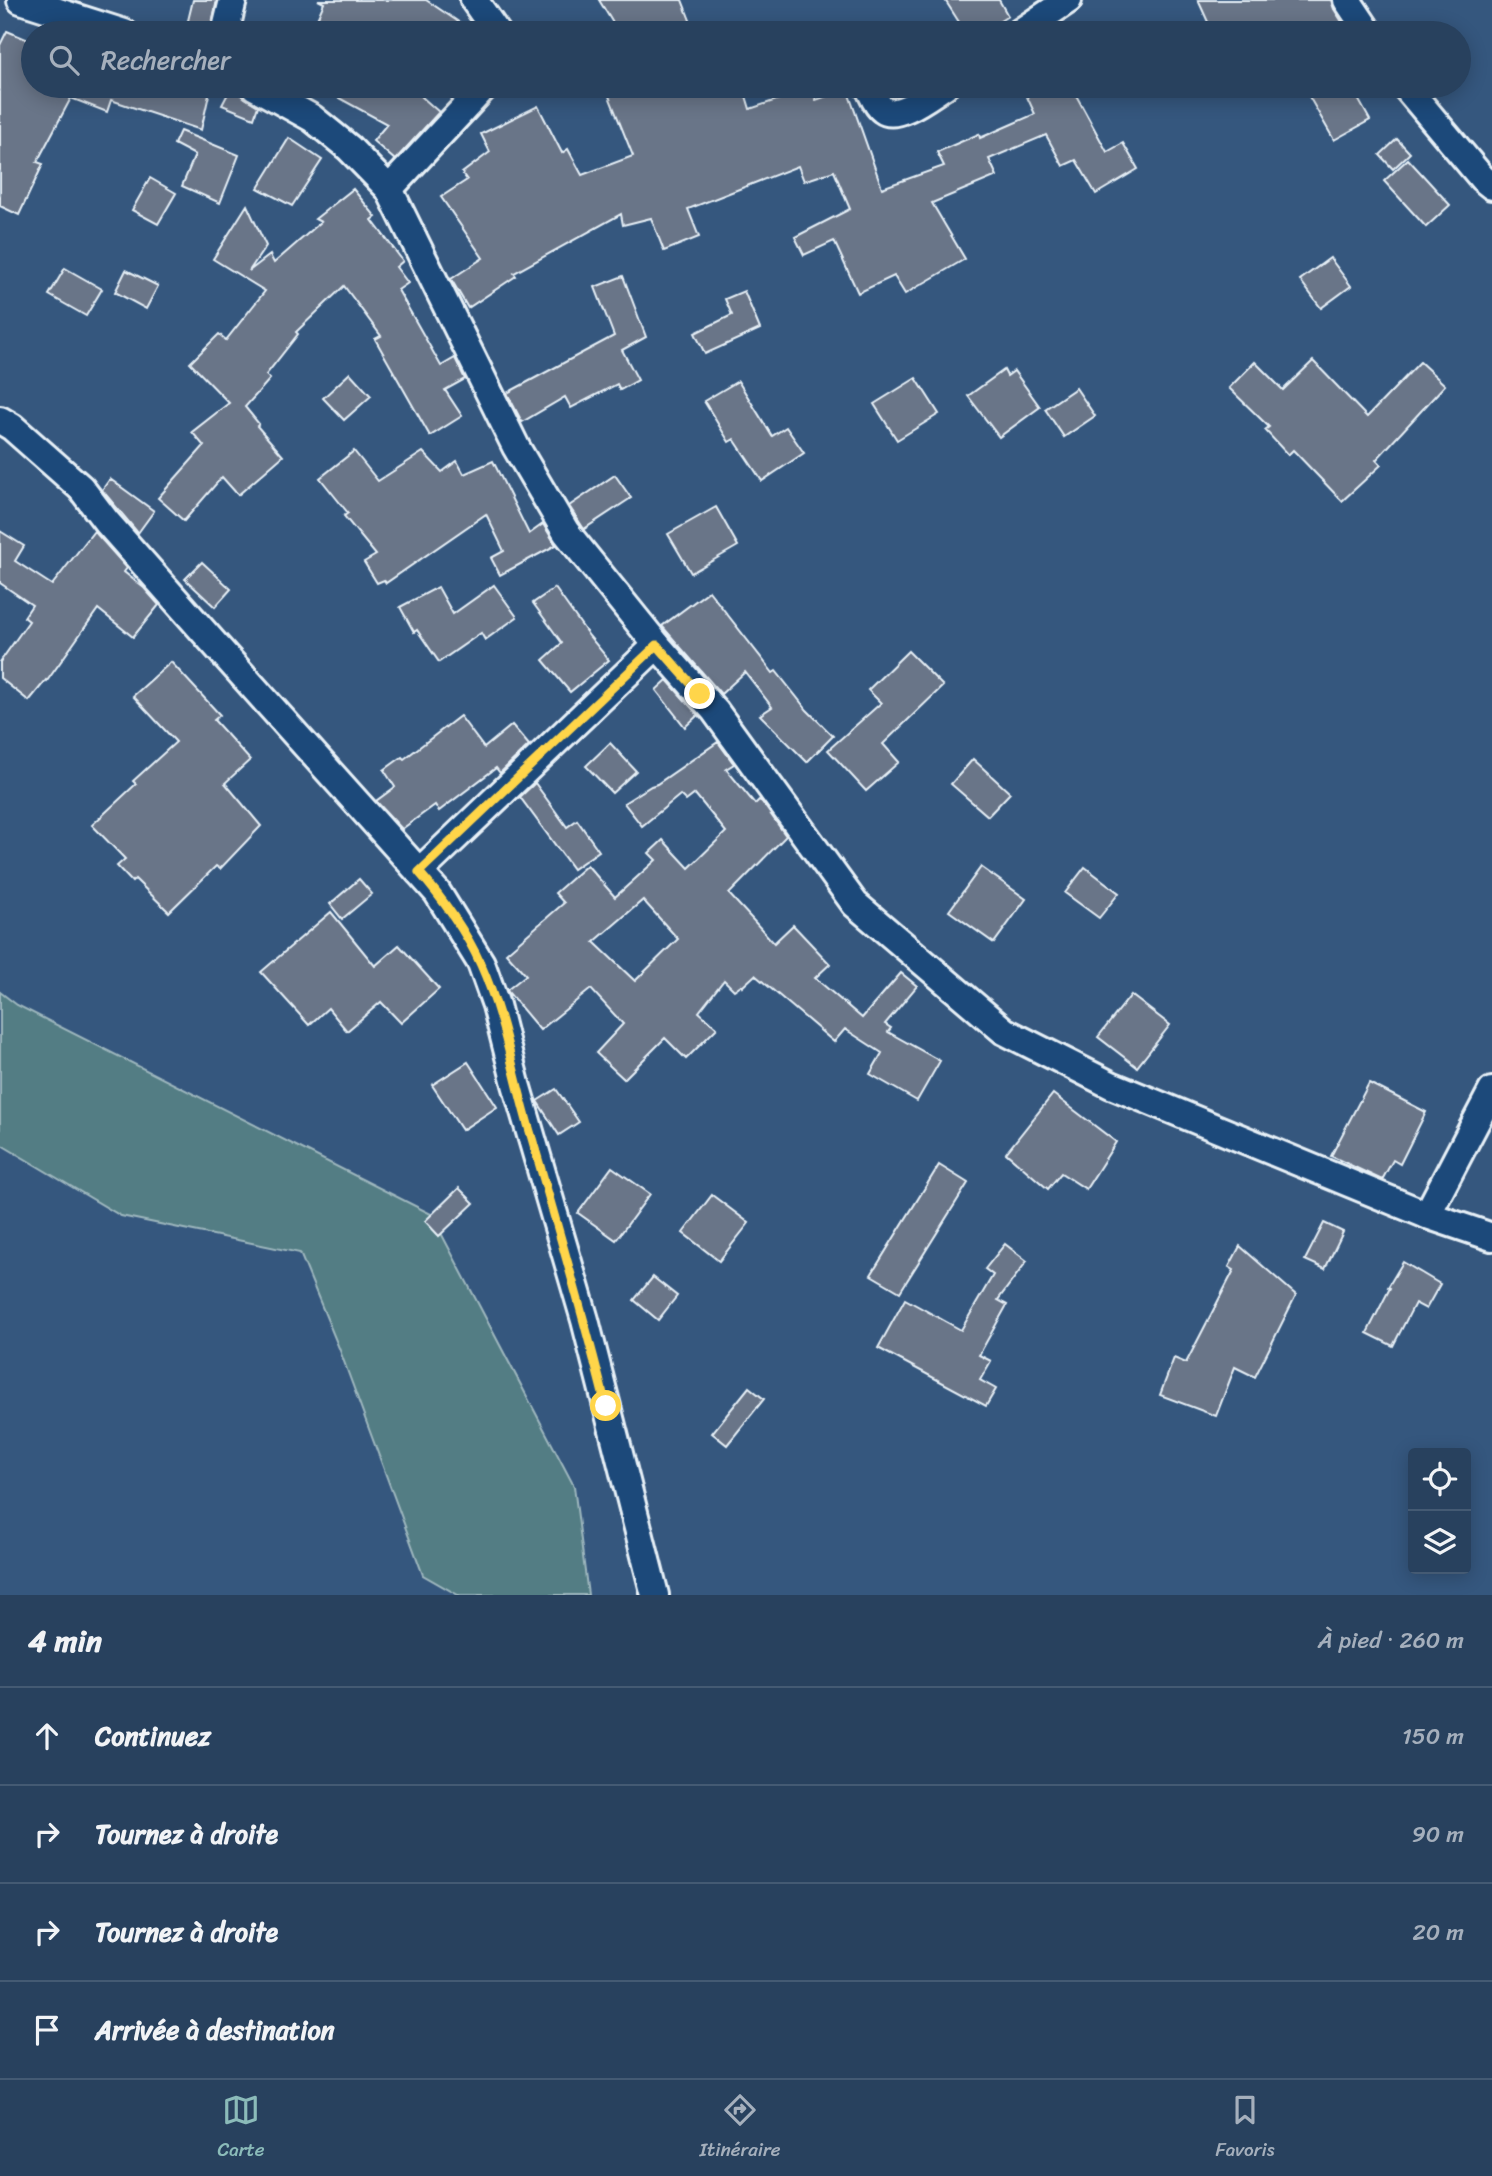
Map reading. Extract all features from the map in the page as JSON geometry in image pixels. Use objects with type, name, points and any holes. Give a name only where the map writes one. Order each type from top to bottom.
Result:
[{"type":"street","points":[[21,0],[87,21]]},
{"type":"street","points":[[228,21],[233,0]]},
{"type":"street","points":[[474,0],[489,21]]},
{"type":"street","points":[[1037,21],[1068,0]]},
{"type":"street","points":[[1347,0],[1361,21]]},
{"type":"street","points":[[276,98],[312,118],[349,148],[389,189],[485,386],[534,479],[566,532],[657,645],[715,711],[855,904],[1004,1031],[1111,1085],[1427,1216],[1492,1237]]},
{"type":"street","points":[[389,189],[474,98]]},
{"type":"street","points":[[875,98],[881,109],[889,113],[902,112],[925,98]]},
{"type":"street","points":[[1415,98],[1473,168],[1492,186]]},
{"type":"street","points":[[0,420],[12,427],[81,488],[106,521],[437,892],[481,963],[496,1005],[516,1084],[585,1320],[655,1595]]},
{"type":"street","points":[[419,872],[657,645]]},
{"type":"street","points":[[1427,1216],[1492,1091]]},
{"type":"green space","points":[[0,992],[17,1005],[431,1214],[574,1486],[588,1595],[458,1595],[423,1575],[339,1348],[300,1253],[121,1216],[0,1144]]},
{"type":"building","points":[[193,0],[217,0],[213,21],[188,21]]},
{"type":"building","points":[[318,0],[426,0],[457,21],[316,21],[324,3]]},
{"type":"building","points":[[599,0],[682,0],[690,21],[612,21]]},
{"type":"building","points":[[945,0],[999,0],[1008,16],[1000,21],[958,21]]},
{"type":"building","points":[[1198,0],[1331,0],[1342,21],[1208,21]]},
{"type":"building","points":[[7,31],[21,37],[21,98],[71,98],[37,162],[43,164],[19,215],[0,206],[0,45]]},
{"type":"building","points":[[71,98],[208,98],[201,130],[111,100],[107,112]]},
{"type":"building","points":[[226,98],[246,98],[258,106],[254,118],[222,105]]},
{"type":"building","points":[[339,98],[423,98],[439,112],[395,160],[373,141],[387,124]]},
{"type":"building","points":[[610,98],[747,98],[750,109],[782,98],[850,98],[882,188],[944,166],[937,152],[979,134],[980,138],[1035,114],[1028,98],[1078,98],[1107,152],[1123,143],[1138,169],[1096,194],[1076,160],[1063,166],[1046,135],[989,159],[997,176],[932,203],[965,259],[905,294],[894,276],[858,293],[834,241],[804,255],[795,237],[850,209],[834,171],[804,181],[798,166],[688,209],[699,237],[664,251],[651,218],[623,225],[621,214],[514,273],[516,276],[468,308],[451,279],[483,258],[441,197],[467,180],[462,173],[490,152],[481,134],[538,106],[562,153],[568,149],[582,175],[633,156]]},
{"type":"building","points":[[1310,98],[1358,98],[1370,120],[1334,140]]},
{"type":"building","points":[[180,131],[239,155],[220,203],[182,186],[195,155],[174,144]]},
{"type":"building","points":[[289,138],[322,160],[292,206],[258,188]]},
{"type":"building","points":[[1397,139],[1410,153],[1393,169],[1380,155]]},
{"type":"building","points":[[1408,159],[1450,205],[1426,227],[1384,181]]},
{"type":"building","points":[[150,178],[176,193],[158,224],[132,210]]},
{"type":"building","points":[[353,189],[376,217],[372,220],[403,261],[396,267],[408,283],[398,290],[441,366],[455,358],[465,379],[445,390],[462,416],[430,436],[375,339],[381,336],[344,286],[296,332],[298,334],[266,375],[270,379],[245,407],[259,424],[257,426],[283,456],[238,495],[222,477],[184,521],[158,498],[204,446],[192,432],[229,403],[190,363],[219,334],[226,340],[265,291],[213,259],[247,205],[266,246],[249,271],[270,255],[274,263],[321,222],[315,219]]},
{"type":"building","points":[[1330,258],[1351,286],[1321,308],[1300,280]]},
{"type":"building","points":[[65,268],[102,289],[86,316],[49,295]]},
{"type":"building","points":[[126,270],[158,286],[146,309],[115,292]]},
{"type":"building","points":[[623,276],[646,337],[622,350],[638,380],[620,390],[617,384],[571,408],[565,397],[522,422],[507,393],[614,336],[595,287]]},
{"type":"building","points":[[744,291],[760,329],[705,354],[695,333],[732,315],[725,299]]},
{"type":"building","points":[[1313,361],[1367,417],[1420,362],[1445,385],[1376,460],[1381,465],[1342,501],[1293,450],[1288,455],[1265,430],[1269,427],[1229,388],[1255,362],[1283,390]]},
{"type":"building","points":[[1004,370],[1007,376],[1014,371],[1040,407],[999,437],[968,396]]},
{"type":"building","points":[[350,373],[371,396],[344,420],[323,398]]},
{"type":"building","points":[[916,378],[939,414],[897,440],[874,404]]},
{"type":"building","points":[[738,381],[772,436],[786,427],[804,453],[762,481],[734,439],[729,442],[704,401]]},
{"type":"building","points":[[1076,388],[1095,416],[1064,437],[1045,409]]},
{"type":"building","points":[[354,451],[378,481],[423,452],[442,472],[457,461],[464,474],[493,461],[529,534],[543,524],[556,545],[500,575],[491,558],[504,551],[486,514],[386,583],[384,580],[377,583],[364,562],[376,555],[344,516],[348,513],[320,478]]},
{"type":"building","points":[[615,475],[631,498],[584,529],[569,506]]},
{"type":"building","points":[[110,479],[154,511],[138,533],[102,490]]},
{"type":"building","points":[[716,507],[738,546],[691,573],[668,534]]},
{"type":"building","points":[[0,531],[24,546],[15,561],[52,585],[94,531],[127,568],[124,572],[159,605],[133,637],[98,609],[47,681],[29,701],[0,678],[0,662],[29,621],[24,617],[32,605],[0,583]]},
{"type":"building","points":[[202,562],[231,589],[215,607],[185,579]]},
{"type":"building","points":[[494,585],[517,617],[485,640],[481,633],[439,662],[417,630],[414,632],[400,607],[438,587],[453,614]]},
{"type":"building","points":[[555,588],[609,660],[570,692],[543,660],[562,643],[533,603]]},
{"type":"building","points":[[709,591],[773,673],[776,671],[807,710],[833,736],[807,762],[760,715],[772,707],[745,672],[721,694],[662,626]]},
{"type":"building","points":[[908,651],[943,686],[883,744],[899,762],[866,791],[828,750],[881,703],[868,690]]},
{"type":"building","points":[[171,662],[220,715],[214,720],[250,760],[225,783],[261,826],[220,869],[216,866],[169,912],[135,879],[132,882],[117,866],[125,859],[92,825],[136,784],[133,781],[176,742],[133,696]]},
{"type":"building","points":[[667,680],[698,715],[685,727],[656,690]]},
{"type":"building","points":[[460,716],[484,748],[512,725],[529,745],[500,773],[496,768],[439,811],[435,805],[402,829],[376,801],[395,787],[384,770],[402,757],[404,759]]},
{"type":"building","points":[[718,742],[734,764],[726,769],[755,804],[759,800],[762,802],[786,836],[729,894],[774,943],[793,925],[830,964],[815,978],[862,1018],[901,973],[917,986],[885,1024],[891,1028],[888,1032],[940,1061],[917,1101],[870,1074],[882,1053],[845,1029],[834,1042],[755,975],[742,987],[741,985],[734,990],[724,980],[699,1012],[717,1028],[686,1059],[665,1038],[624,1079],[596,1053],[623,1024],[591,989],[540,1030],[508,992],[507,990],[526,975],[506,953],[564,903],[555,893],[587,865],[615,897],[656,860],[649,853],[663,840],[689,868],[726,832],[695,794],[686,801],[680,795],[642,826],[624,803]],"holes":[[[643,900],[678,939],[635,981],[594,942]]]},
{"type":"building","points":[[610,743],[636,771],[612,793],[586,766]]},
{"type":"building","points":[[973,759],[1010,793],[988,816],[951,784]]},
{"type":"building","points":[[535,783],[567,827],[577,820],[599,851],[573,869],[520,797]]},
{"type":"building","points":[[981,867],[1026,899],[994,943],[949,911]]},
{"type":"building","points":[[1085,867],[1119,893],[1099,918],[1065,893]]},
{"type":"building","points":[[359,879],[372,894],[342,919],[330,904]]},
{"type":"building","points":[[331,912],[375,966],[399,945],[439,989],[401,1023],[381,1002],[347,1031],[328,1008],[309,1025],[261,972]]},
{"type":"building","points":[[1131,995],[1170,1025],[1137,1067],[1098,1037]]},
{"type":"building","points":[[468,1062],[497,1107],[462,1130],[432,1085]]},
{"type":"building","points":[[1369,1083],[1426,1112],[1400,1164],[1393,1160],[1382,1180],[1331,1156]]},
{"type":"building","points":[[556,1089],[579,1122],[559,1135],[537,1101]]},
{"type":"building","points":[[1053,1094],[1116,1142],[1086,1189],[1061,1173],[1048,1189],[1006,1153]]},
{"type":"building","points":[[939,1165],[968,1183],[900,1292],[871,1275]]},
{"type":"building","points":[[612,1167],[650,1194],[616,1240],[578,1213]]},
{"type":"building","points":[[459,1188],[474,1203],[439,1236],[425,1221]]},
{"type":"building","points":[[712,1195],[749,1223],[719,1261],[683,1233]]},
{"type":"building","points":[[1324,1223],[1343,1232],[1325,1269],[1305,1260]]},
{"type":"building","points":[[1005,1244],[1027,1261],[998,1300],[1007,1305],[979,1355],[991,1361],[980,1380],[996,1389],[986,1406],[878,1348],[905,1299],[961,1330],[993,1275],[985,1269]]},
{"type":"building","points":[[1240,1246],[1296,1295],[1255,1377],[1235,1367],[1216,1416],[1160,1395],[1174,1358],[1186,1363],[1234,1270],[1229,1267]]},
{"type":"building","points":[[1403,1262],[1440,1284],[1426,1309],[1415,1303],[1393,1346],[1367,1333]]},
{"type":"building","points":[[653,1277],[677,1296],[658,1320],[634,1300]]},
{"type":"building","points":[[749,1387],[764,1399],[727,1445],[712,1433]]},
{"type":"route","points":[[606,1406],[585,1320],[516,1084],[496,1005],[481,963],[437,892],[419,872],[657,645],[700,694]]}]
